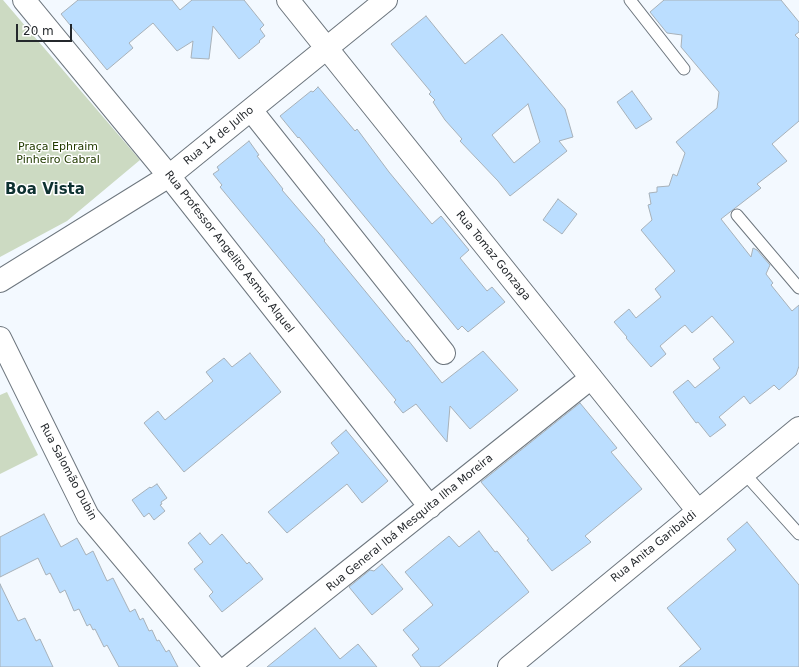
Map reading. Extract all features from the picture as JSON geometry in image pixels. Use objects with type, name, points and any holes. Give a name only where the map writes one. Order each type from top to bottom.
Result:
[{"type":"street","name":"Rua Professor Angelito Asmus Alquel","points":[[24,0],[169,176],[430,507]]},
{"type":"street","name":"Rua Tomaz Gonzaga","points":[[288,0],[698,511]]},
{"type":"street","name":"Rua 14 de Julho","points":[[0,282],[169,176],[386,0]]},
{"type":"street","points":[[251,110],[444,353]]},
{"type":"street","name":"Rua Salomão Dubin","points":[[0,338],[88,516],[215,667]]},
{"type":"street","name":"Rua General Ibá Mesquita Ilha Moreira","points":[[228,667],[591,378]]},
{"type":"street","name":"Rua Anita Garibaldi","points":[[509,667],[799,428]]},
{"type":"lane","points":[[630,0],[684,69]]},
{"type":"lane","points":[[737,215],[799,288]]},
{"type":"lane","points":[[744,473],[799,534]]},
{"type":"green space","name":"Praça Ephraim Pinheiro Cabral","points":[[0,0],[3,0],[140,160],[67,221],[0,257]]},
{"type":"green space","points":[[7,392],[38,455],[0,474],[0,395]]},
{"type":"building","points":[[78,0],[172,0],[180,10],[192,0],[244,0],[264,25],[260,29],[265,36],[239,59],[213,26],[209,59],[191,58],[193,41],[177,51],[153,23],[129,43],[133,48],[107,70],[61,14]]},
{"type":"building","points":[[664,0],[781,0],[799,22],[799,32],[795,35],[799,39],[799,121],[772,144],[787,161],[757,184],[761,188],[721,219],[751,257],[753,248],[757,250],[770,265],[766,274],[773,283],[771,285],[792,311],[799,305],[799,366],[796,375],[779,390],[774,385],[750,404],[744,396],[719,417],[726,425],[710,437],[698,422],[696,423],[673,392],[688,380],[695,388],[720,368],[713,359],[734,342],[712,316],[692,333],[685,325],[681,328],[660,346],[666,354],[651,367],[614,322],[629,309],[636,318],[661,297],[655,289],[675,271],[641,230],[652,220],[648,205],[651,204],[649,193],[657,192],[657,187],[669,186],[673,174],[677,176],[685,153],[676,142],[717,108],[719,92],[681,47],[682,35],[667,33],[650,12]]},
{"type":"building","points":[[426,16],[465,64],[502,34],[565,109],[573,137],[559,141],[567,151],[510,196],[498,181],[460,141],[462,139],[445,120],[433,102],[435,100],[429,94],[431,92],[391,44]],"holes":[[[528,104],[540,142],[514,163],[492,135]]]},
{"type":"building","points":[[318,87],[355,131],[357,129],[389,172],[432,224],[441,216],[469,250],[460,258],[487,291],[492,287],[505,302],[468,332],[462,326],[458,330],[280,116]]},
{"type":"building","points":[[632,91],[652,119],[636,129],[617,102]]},
{"type":"building","points":[[249,141],[259,155],[257,156],[283,189],[282,190],[325,240],[324,241],[407,342],[408,340],[442,383],[483,351],[518,390],[470,429],[450,406],[447,442],[416,404],[403,413],[394,402],[396,400],[220,187],[222,185],[213,174],[219,170],[217,167]]},
{"type":"building","points":[[558,199],[577,214],[562,234],[543,220]]},
{"type":"building","points":[[250,353],[281,392],[184,472],[144,423],[158,411],[165,420],[213,381],[206,372],[224,358],[232,367]]},
{"type":"building","points":[[580,403],[617,448],[611,452],[642,489],[585,536],[591,542],[552,571],[527,540],[529,539],[481,482]]},
{"type":"building","points":[[346,430],[388,481],[362,503],[347,484],[287,533],[268,512],[339,453],[331,443]]},
{"type":"building","points":[[157,484],[167,498],[161,502],[162,504],[160,505],[165,511],[154,520],[149,513],[144,517],[132,500],[150,487],[151,488]]},
{"type":"building","points":[[44,514],[61,547],[77,538],[86,555],[93,551],[107,581],[113,578],[130,612],[135,609],[140,620],[143,618],[149,631],[152,630],[157,641],[159,640],[166,652],[169,650],[178,667],[119,667],[107,645],[104,647],[95,629],[93,630],[90,624],[87,626],[79,609],[74,611],[65,590],[60,593],[50,573],[46,575],[38,558],[0,577],[0,537]]},
{"type":"building","points":[[747,522],[799,585],[799,667],[679,667],[701,649],[667,608],[736,550],[727,539]]},
{"type":"building","points":[[479,531],[495,552],[497,551],[529,592],[440,666],[421,667],[412,655],[419,649],[403,630],[433,605],[405,572],[449,536],[459,547]]},
{"type":"building","points":[[200,533],[210,545],[222,534],[247,564],[249,562],[263,579],[222,612],[209,596],[213,592],[194,569],[203,562],[188,543]]},
{"type":"building","points":[[382,564],[403,589],[372,615],[349,587],[370,570],[374,571]]},
{"type":"building","points":[[0,584],[18,621],[25,618],[36,641],[40,639],[53,667],[0,667]]},
{"type":"building","points":[[315,628],[340,659],[358,644],[377,667],[267,667]]},
{"type":"district","name":"Boa Vista","points":[[45,190]]}]
